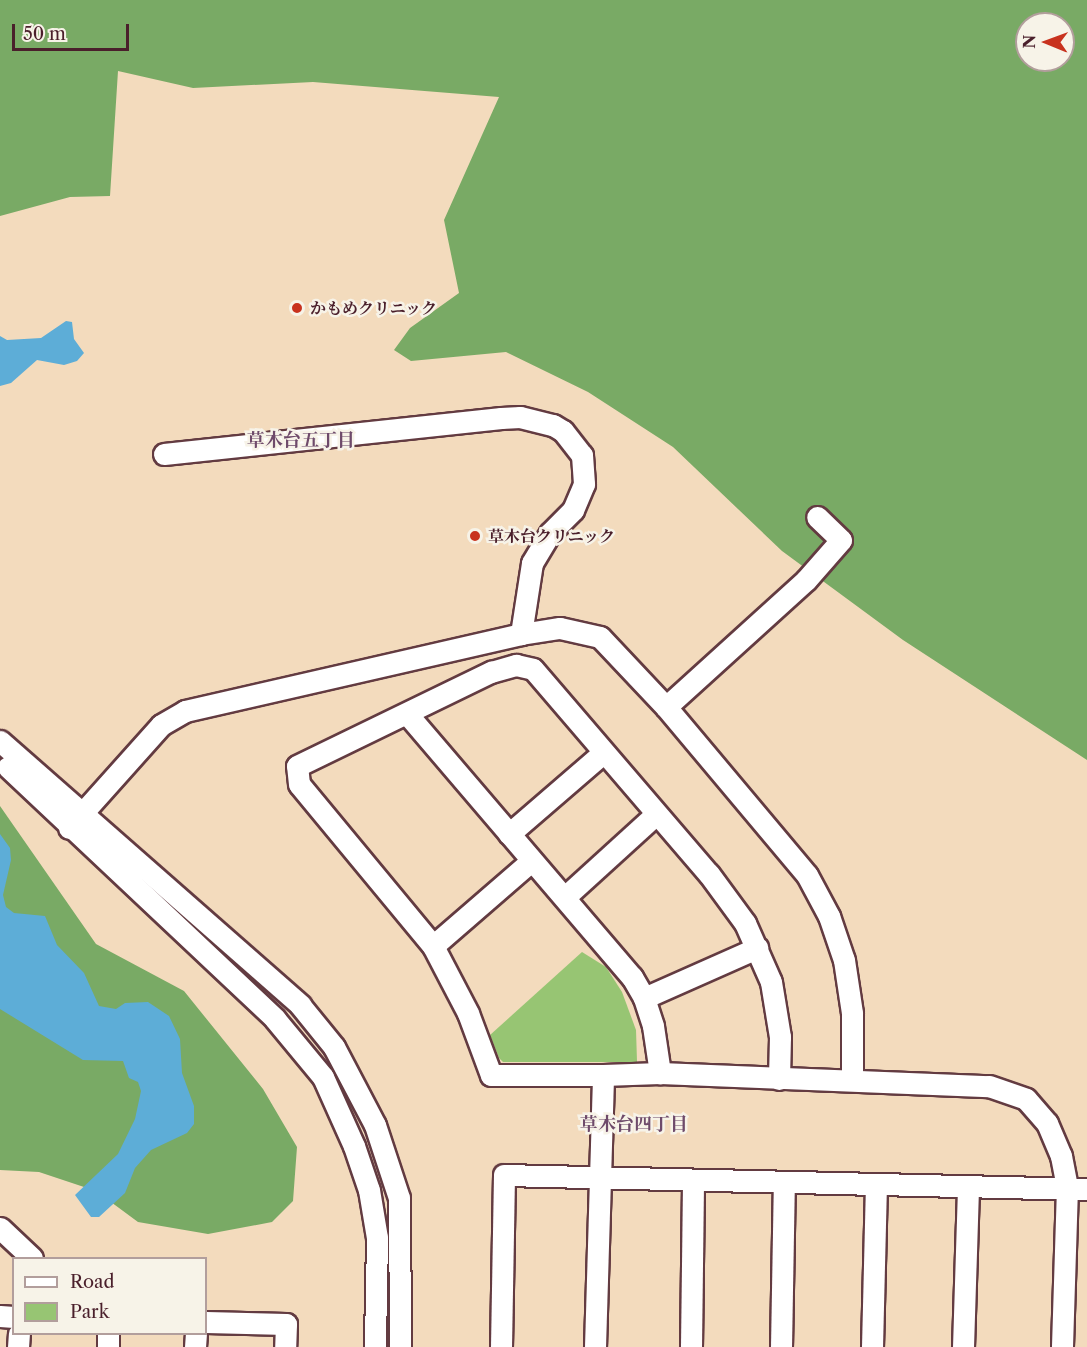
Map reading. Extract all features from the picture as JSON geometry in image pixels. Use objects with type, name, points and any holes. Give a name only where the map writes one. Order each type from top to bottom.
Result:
[{"type":"street","points":[[164,454],[501,418],[520,417],[553,425],[563,431],[582,455],[584,484],[573,510],[550,533],[532,563],[521,634]]},
{"type":"street","points":[[666,707],[806,580],[841,540],[817,517]]},
{"type":"street","points":[[75,821],[161,725],[185,711],[521,634],[560,628],[600,637],[666,707],[807,875],[829,916],[844,960],[852,1013],[852,1080]]},
{"type":"street","points":[[779,1079],[780,1036],[771,982],[745,923],[709,874],[655,815],[533,669],[516,665],[491,672],[408,715],[297,766],[299,784],[433,946],[468,1013],[491,1075],[660,1073],[779,1079],[989,1086],[1026,1099],[1047,1123],[1077,1188],[1062,1347]]},
{"type":"street","points":[[408,715],[632,977],[644,998],[660,1073]]},
{"type":"street","points":[[0,741],[75,821],[275,1019],[323,1077],[354,1146],[369,1190],[377,1238],[375,1347]]},
{"type":"street","points":[[509,834],[603,753]]},
{"type":"street","points":[[0,760],[300,1005],[339,1056],[375,1125],[399,1198],[400,1347]]},
{"type":"street","points":[[565,897],[655,815]]},
{"type":"street","points":[[433,946],[531,861]]},
{"type":"street","points":[[644,998],[757,948]]},
{"type":"street","points":[[595,1347],[603,1075]]},
{"type":"street","points":[[501,1347],[504,1175],[784,1184],[1077,1188]]},
{"type":"street","points":[[691,1347],[693,1181]]},
{"type":"street","points":[[781,1347],[784,1184]]},
{"type":"street","points":[[872,1347],[876,1186]]},
{"type":"street","points":[[963,1347],[968,1187]]},
{"type":"street","points":[[0,1228],[31,1257]]},
{"type":"street","points":[[207,1322],[286,1324],[285,1347]]},
{"type":"green space","points":[[0,0],[1087,0],[1087,760],[903,640],[782,551],[673,447],[588,392],[506,352],[411,361],[394,350],[410,328],[459,293],[444,220],[499,97],[313,82],[193,88],[118,71],[110,196],[70,197],[0,216]]},
{"type":"green space","points":[[0,806],[96,944],[184,991],[263,1089],[297,1147],[293,1201],[272,1222],[208,1234],[138,1222],[96,1191],[39,1172],[0,1170]]},
{"type":"green space","points":[[582,952],[606,967],[622,992],[636,1030],[637,1062],[503,1062],[499,1058],[490,1035]]},
{"type":"water","points":[[66,321],[72,322],[74,339],[84,353],[77,361],[64,365],[37,360],[11,383],[0,386],[0,336],[7,340],[41,338]]},
{"type":"water","points":[[0,834],[10,848],[11,860],[3,895],[6,907],[14,913],[45,916],[57,945],[84,973],[99,1006],[116,1009],[125,1003],[148,1002],[169,1016],[180,1039],[182,1073],[194,1106],[194,1124],[187,1133],[151,1150],[135,1168],[125,1193],[99,1217],[91,1217],[75,1195],[118,1154],[135,1119],[141,1091],[138,1082],[129,1078],[123,1061],[83,1060],[0,1009]]},
{"type":"place","name":"かもめクリニック","points":[[297,308]]},
{"type":"place","name":"草木台クリニック","points":[[475,536]]},
{"type":"district","name":"草木台五丁目","points":[[301,440]]},
{"type":"district","name":"草木台四丁目","points":[[634,1124]]}]
